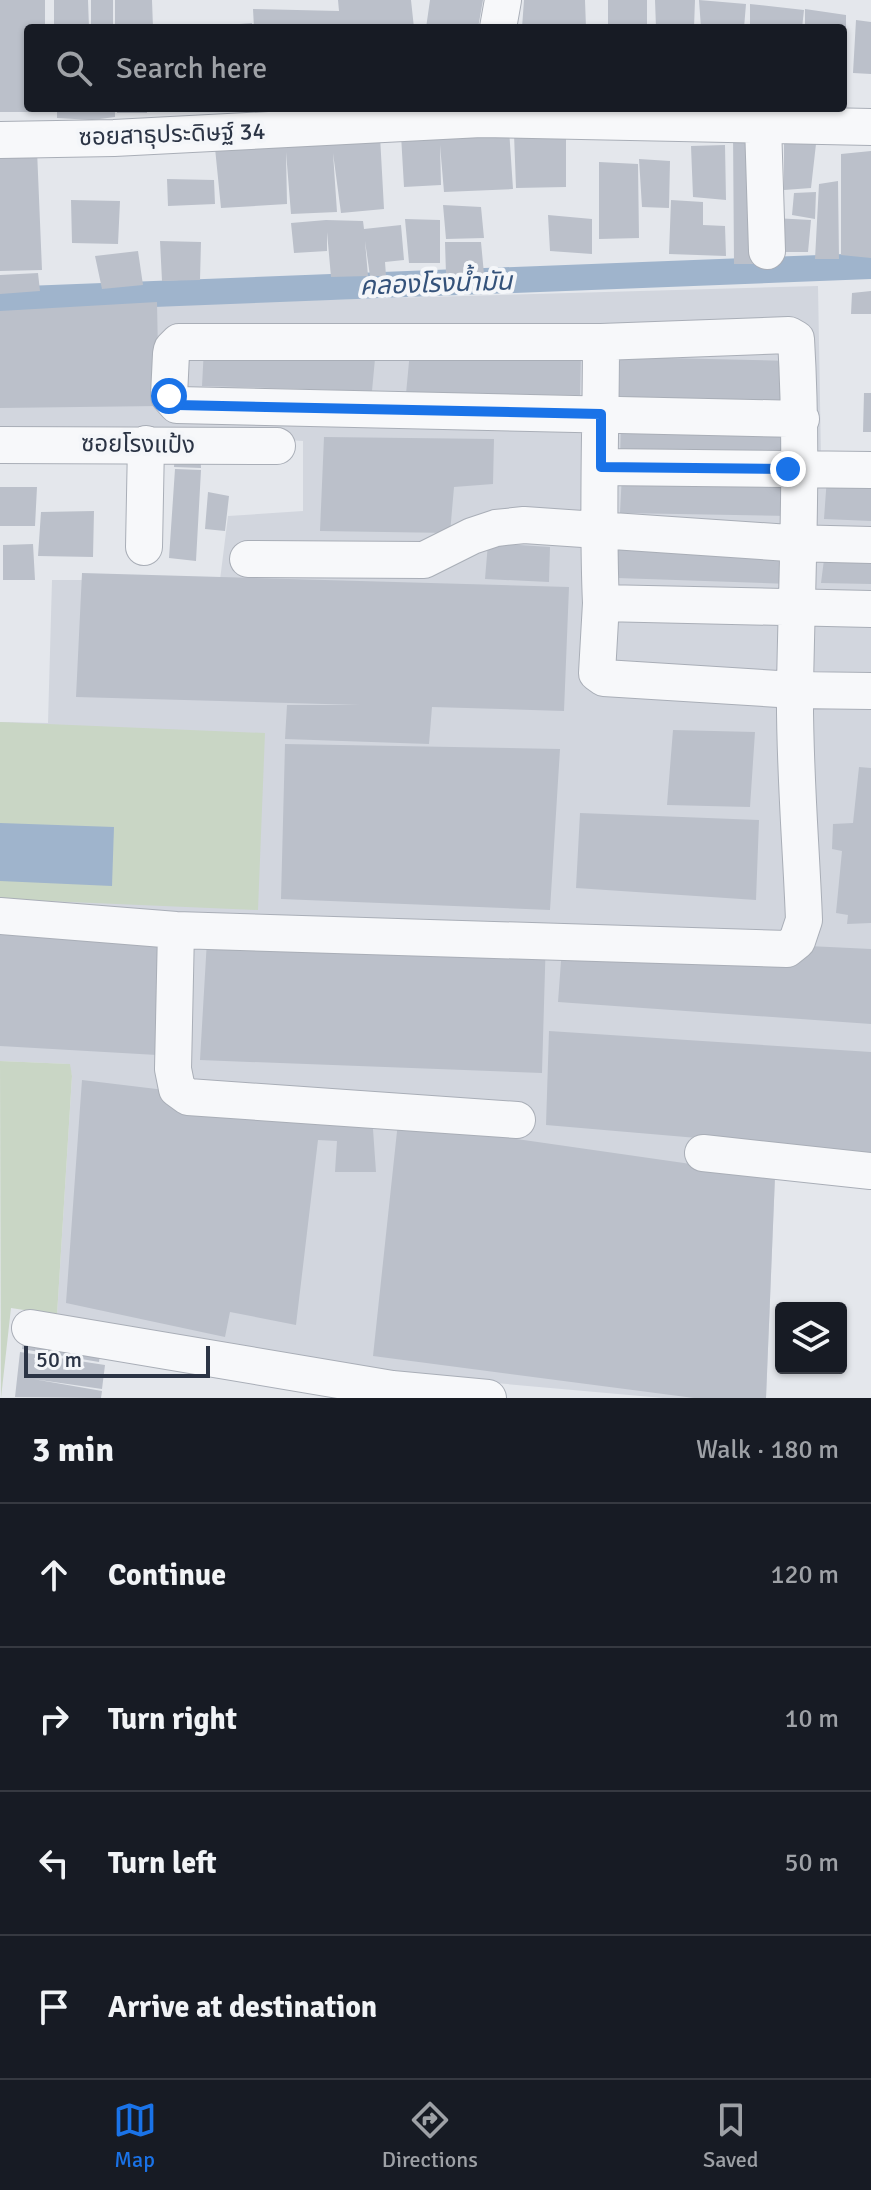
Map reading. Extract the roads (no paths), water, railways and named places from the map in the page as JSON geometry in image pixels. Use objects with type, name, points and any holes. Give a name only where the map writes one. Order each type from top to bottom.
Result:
[{"type":"street","points":[[499,24],[503,0]]},
{"type":"street","name":"ซอยสาธุประดิษฐ์ 34","points":[[0,140],[114,138],[482,114],[871,127]]},
{"type":"street","points":[[763,125],[767,251]]},
{"type":"street","points":[[0,916],[176,930],[787,949],[797,941],[804,920],[795,690],[801,419],[796,339],[179,342],[171,354],[169,396],[177,405],[801,419]]},
{"type":"street","points":[[601,342],[598,529],[601,603],[597,673],[600,676],[795,690],[871,691]]},
{"type":"street","points":[[144,547],[146,444]]},
{"type":"street","name":"ซอยโรงแป้ง","points":[[0,445],[277,446]]},
{"type":"street","points":[[601,467],[871,470]]},
{"type":"street","points":[[248,559],[424,560],[472,536],[496,528],[524,525],[799,544],[871,545]]},
{"type":"street","points":[[601,603],[871,609]]},
{"type":"street","points":[[176,930],[173,1069],[177,1089],[188,1097],[517,1120]]},
{"type":"street","points":[[703,1153],[871,1171]]},
{"type":"street","points":[[30,1328],[391,1393],[488,1398]]},
{"type":"water","points":[[0,823],[114,827],[112,886],[0,881]]},
{"type":"waterway","name":"คลองโรงน้ำมัน","points":[[0,300],[871,266]]}]
